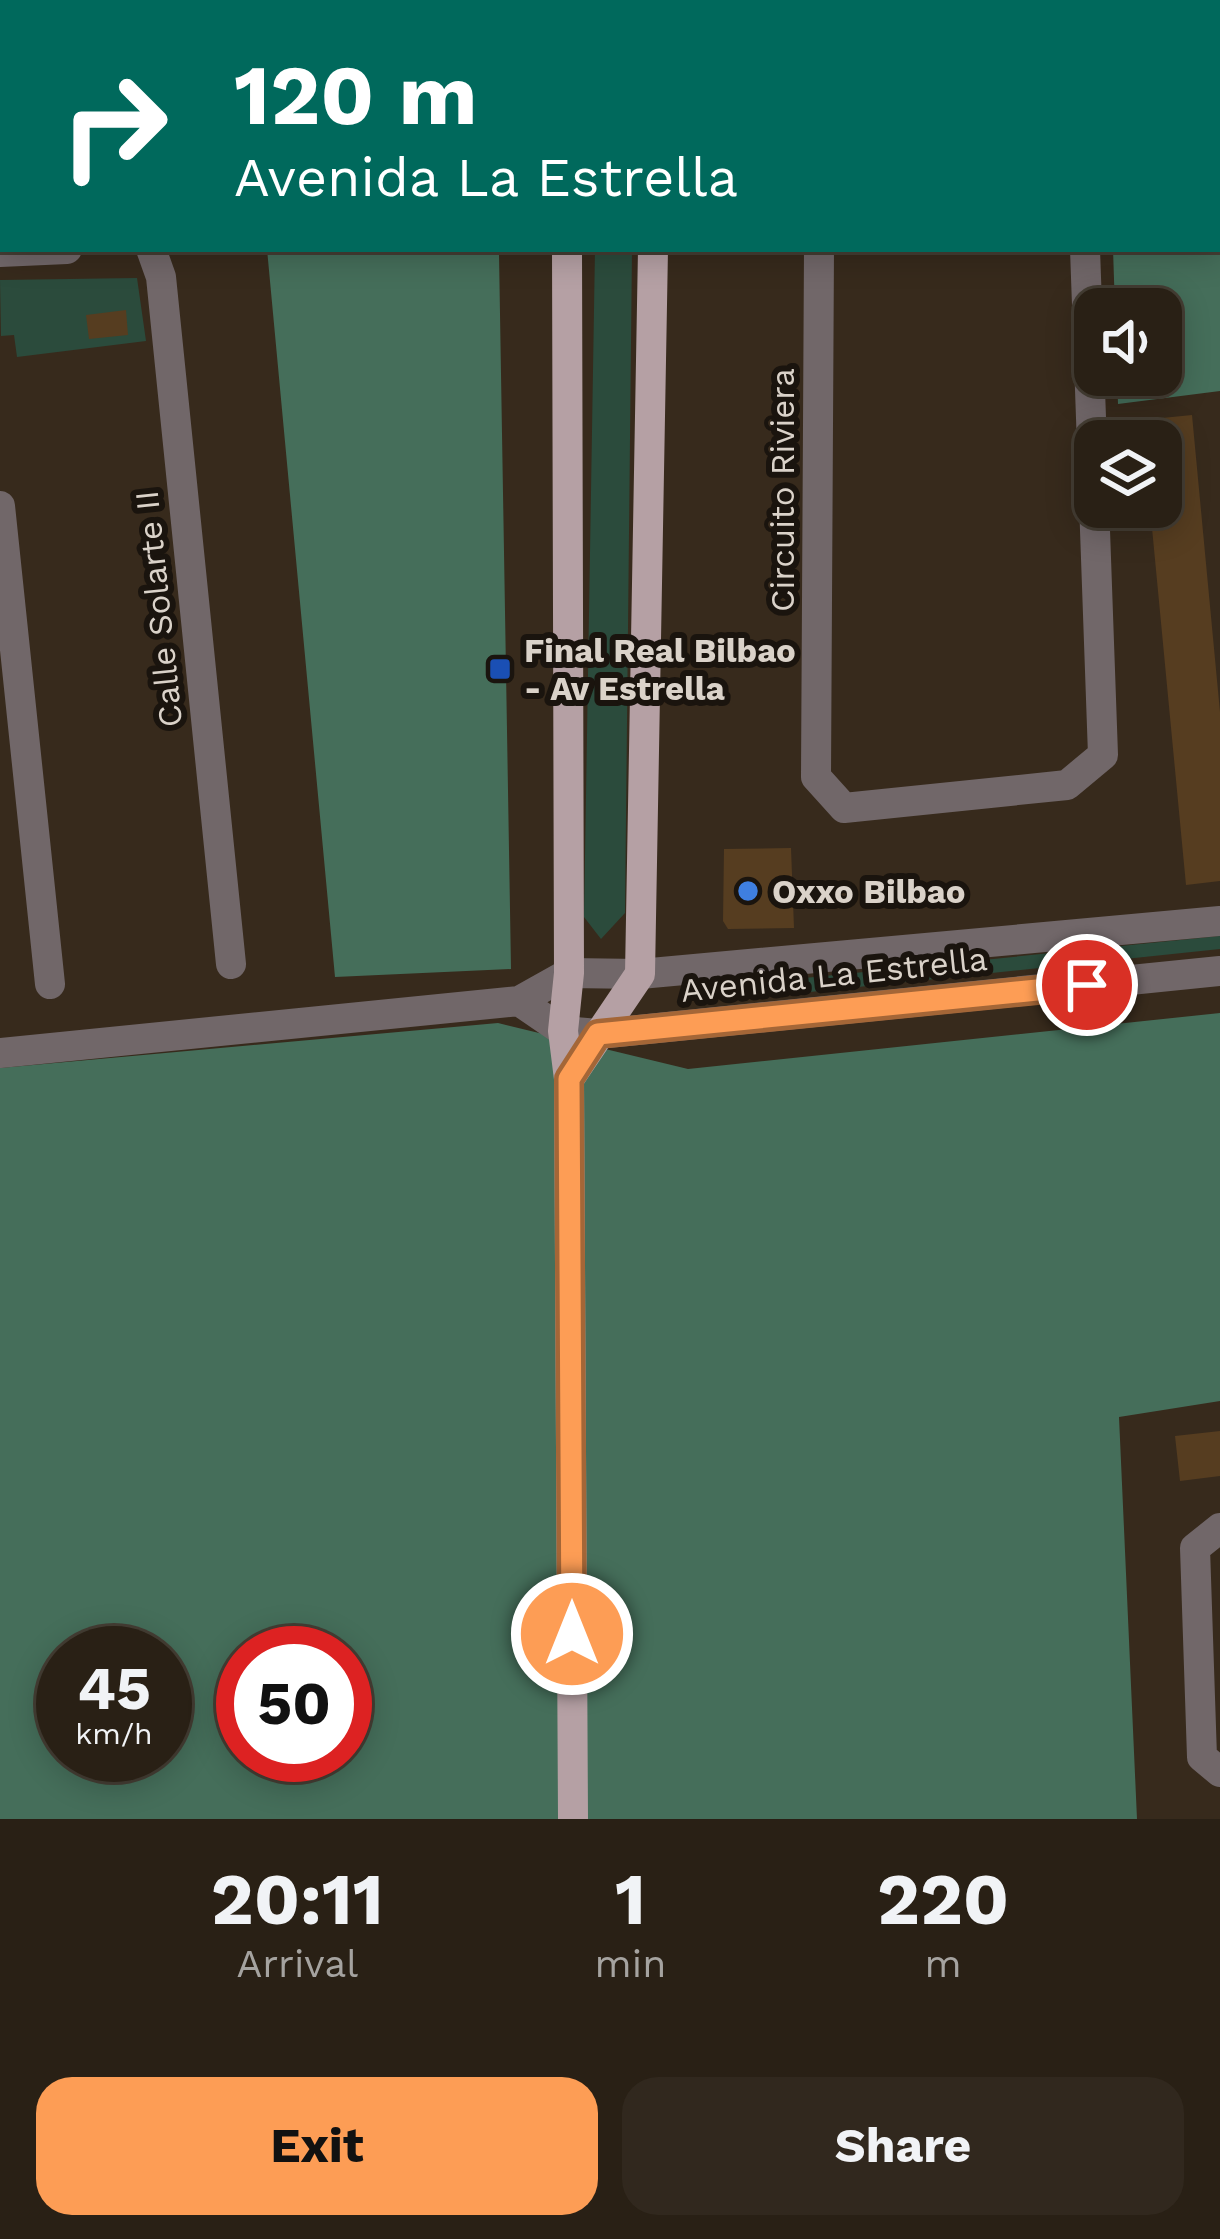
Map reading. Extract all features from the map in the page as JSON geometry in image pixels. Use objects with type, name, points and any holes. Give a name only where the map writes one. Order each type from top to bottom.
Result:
[{"type":"main road","points":[[567,252],[568,974],[563,1031],[569,1079],[573,1819]]},
{"type":"main road","points":[[569,1079],[640,974],[653,252]]},
{"type":"street","name":"Calle Solarte II","points":[[152,252],[160,277],[231,964]]},
{"type":"street","name":"Circuito Riviera","points":[[819,252],[816,777],[844,808],[1067,785],[1103,755],[1085,252]]},
{"type":"street","points":[[0,506],[50,984]]},
{"type":"street","name":"Avenida La Estrella","points":[[519,1001],[568,974],[640,974],[1220,921]]},
{"type":"street","name":"Avenida La Estrella","points":[[563,1031],[598,1034],[1220,971]]},
{"type":"street","points":[[0,1053],[519,1001],[563,1031]]},
{"type":"street","points":[[1220,1528],[1195,1548],[1202,1757],[1220,1772]]},
{"type":"green space","points":[[267,252],[497,252],[511,969],[335,977]]},
{"type":"green space","points":[[595,252],[632,252],[625,913],[601,939],[584,917]]},
{"type":"green space","points":[[1113,252],[1220,252],[1220,391],[1182,396],[1182,288],[1114,288]]},
{"type":"green space","points":[[137,278],[146,341],[17,357],[14,335],[1,336],[0,280]]},
{"type":"green space","points":[[1118,396],[1181,396],[1118,404]]},
{"type":"green space","points":[[1220,936],[1220,949],[724,1001],[717,992],[725,986]]},
{"type":"green space","points":[[1220,1013],[1220,1401],[1119,1417],[1137,1819],[0,1819],[0,1068],[498,1023],[688,1069]]},
{"type":"building","points":[[126,310],[128,335],[89,339],[86,315]]},
{"type":"building","points":[[1192,415],[1220,712],[1220,881],[1186,885],[1152,528],[1182,528],[1182,420],[1142,420]]},
{"type":"building","points":[[791,848],[794,928],[728,929],[723,921],[724,849]]},
{"type":"building","points":[[1220,1431],[1220,1476],[1180,1481],[1175,1436]]},
{"type":"place","name":"Final Real Bilbao - Av Estrella","points":[[500,669]]},
{"type":"place","name":"Oxxo Bilbao","points":[[748,891]]},
{"type":"route","points":[[572,1634],[569,1079],[598,1034],[1087,985]]}]
